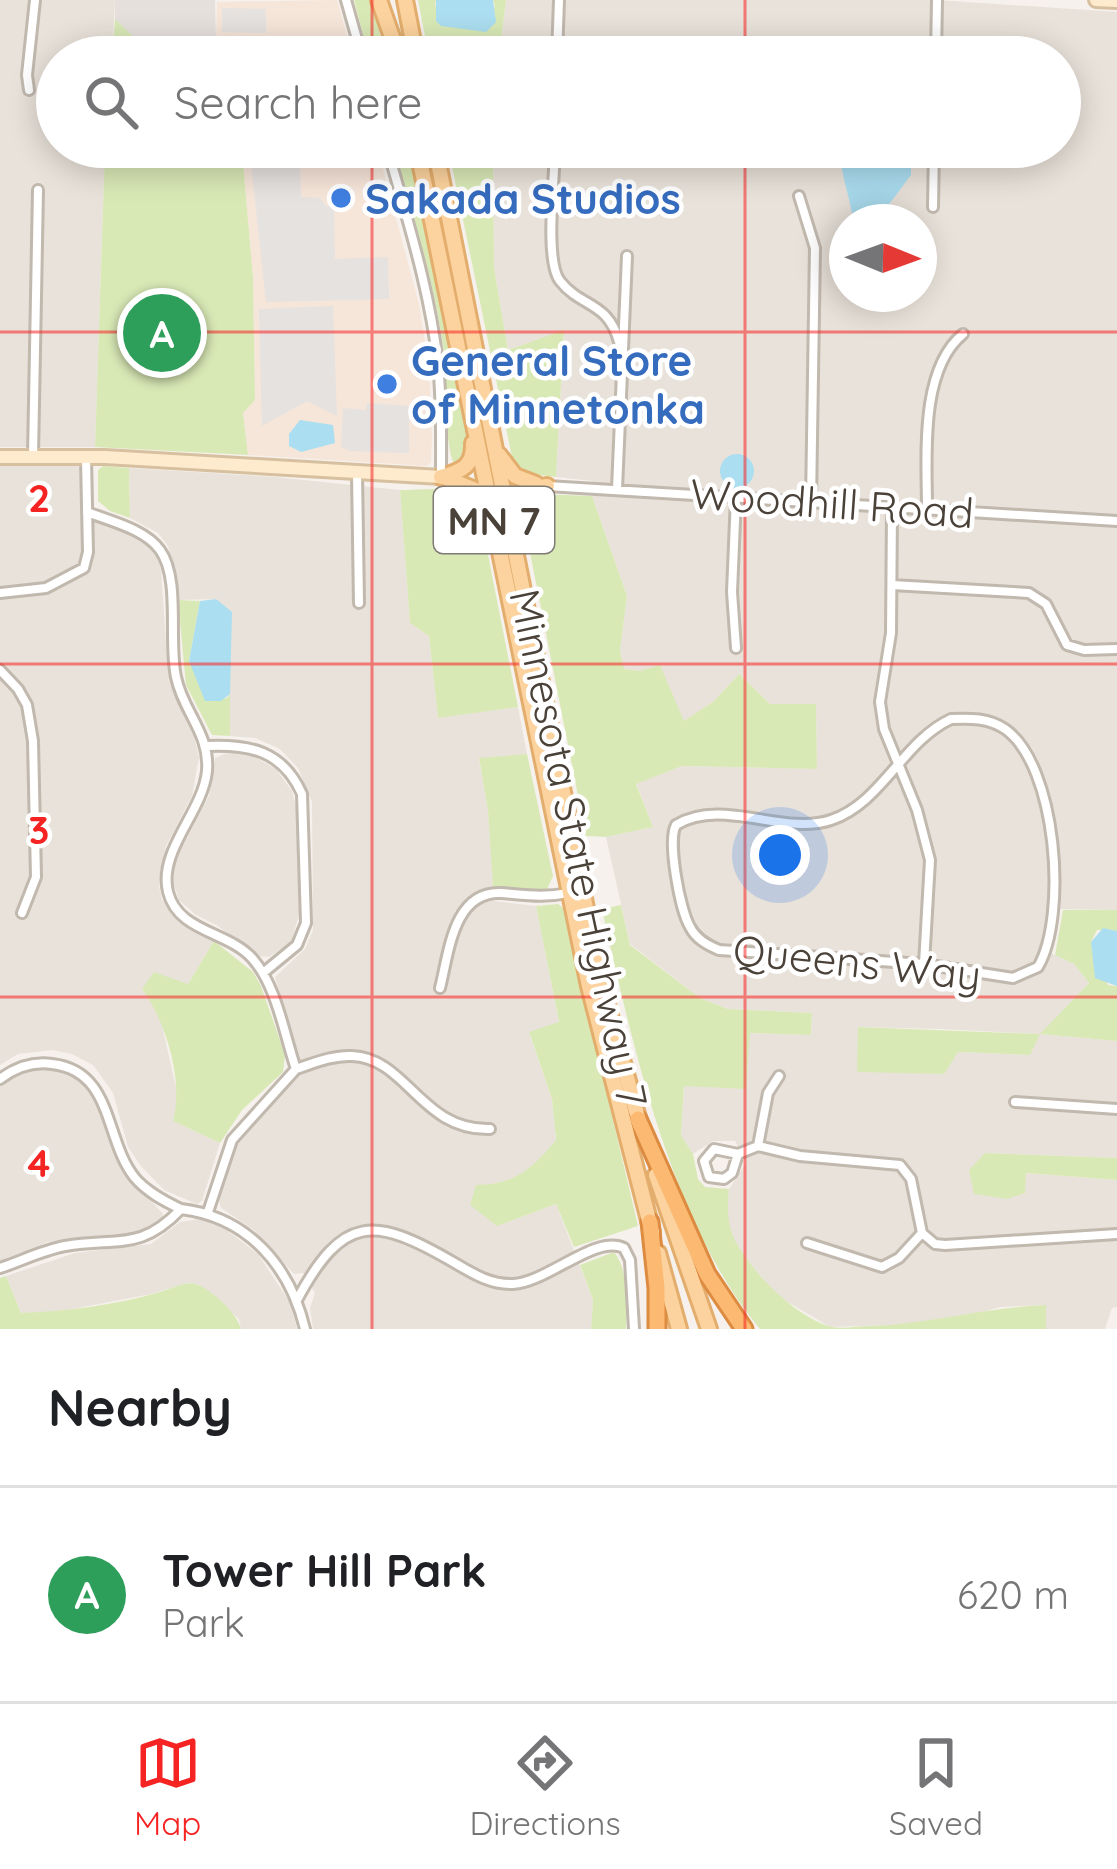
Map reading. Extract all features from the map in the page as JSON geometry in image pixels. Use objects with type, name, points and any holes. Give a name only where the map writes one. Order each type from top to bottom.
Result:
[{"type":"highway","points":[[638,1120],[707,1274],[744,1329]]},
{"type":"highway","points":[[650,1222],[657,1329]]},
{"type":"main road","points":[[383,0],[393,36]]},
{"type":"main road","points":[[405,0],[412,36]]},
{"type":"main road","name":"Minnesota State Highway 7","points":[[421,168],[600,979],[638,1120],[709,1329]]},
{"type":"main road","name":"Minnesota State Highway 7","points":[[439,168],[494,447],[504,535],[570,893],[601,1037],[680,1329]]},
{"type":"main road","points":[[441,477],[460,472],[473,456],[471,408]]},
{"type":"main road","points":[[494,447],[515,476],[548,486]]},
{"type":"main road","points":[[441,477],[475,490],[504,535],[514,534],[525,490],[548,486]]},
{"type":"street","points":[[29,90],[35,0]]},
{"type":"street","points":[[346,0],[356,36]]},
{"type":"street","points":[[558,36],[559,0]]},
{"type":"street","points":[[936,36],[937,0]]},
{"type":"street","points":[[1096,0],[1117,1]]},
{"type":"street","points":[[0,457],[86,457],[441,477],[435,339],[393,168]]},
{"type":"street","points":[[555,168],[555,272],[569,290],[605,313],[620,349]]},
{"type":"street","points":[[933,204],[934,168]]},
{"type":"street","points":[[33,456],[38,190]]},
{"type":"street","points":[[799,196],[815,248],[811,502]]},
{"type":"street","points":[[617,489],[627,256]]},
{"type":"street","points":[[927,509],[928,410],[951,344],[963,334]]},
{"type":"street","points":[[0,592],[46,588],[78,574],[87,560],[86,457]]},
{"type":"street","points":[[357,473],[359,604]]},
{"type":"street","name":"Woodhill Road","points":[[548,486],[1117,521]]},
{"type":"street","points":[[736,497],[732,592],[736,648]]},
{"type":"street","points":[[892,508],[890,642],[880,702],[884,729],[930,860],[924,964]]},
{"type":"street","points":[[87,512],[150,540],[166,562],[176,680],[206,746],[204,787],[167,871],[170,898],[185,919],[237,946],[263,973],[296,1069]]},
{"type":"street","points":[[892,585],[1029,593],[1046,604],[1067,645],[1084,650],[1117,649]]},
{"type":"street","points":[[0,670],[27,706],[33,741],[36,878],[22,913]]},
{"type":"street","name":"Queens Way","points":[[951,719],[1002,726],[1022,746],[1041,791],[1053,838],[1055,886],[1046,947],[1038,967],[1013,978],[924,964],[726,951],[706,945],[691,930],[672,829],[696,816],[806,823],[833,820],[899,762],[931,730],[951,719]]},
{"type":"street","points":[[206,746],[248,746],[272,755],[302,794],[306,923],[297,945],[263,973]]},
{"type":"street","points":[[440,988],[459,918],[473,900],[494,893],[537,898],[570,893]]},
{"type":"street","points":[[208,1212],[232,1140],[296,1069],[333,1058],[360,1057],[384,1067],[453,1125],[490,1129]]},
{"type":"street","points":[[0,1079],[31,1064],[77,1072],[100,1094],[135,1178],[181,1209],[224,1218],[259,1245],[290,1284],[304,1329]]},
{"type":"street","points":[[758,1146],[768,1094],[779,1076]]},
{"type":"street","points":[[1015,1102],[1117,1109]]},
{"type":"street","points":[[738,1154],[732,1173],[724,1179],[709,1177],[704,1162],[714,1149],[738,1154],[758,1146],[800,1156],[900,1165],[911,1179],[922,1233],[935,1244],[1117,1234]]},
{"type":"street","points":[[0,1268],[67,1246],[137,1241],[181,1209]]},
{"type":"street","points":[[297,1300],[328,1251],[356,1233],[374,1229],[402,1233],[502,1284],[535,1280],[592,1250],[620,1245],[630,1260],[634,1329]]},
{"type":"street","points":[[807,1243],[882,1267],[899,1258],[922,1233]]},
{"type":"shaded area","points":[[0,0],[115,0],[113,36],[36,36],[36,168],[104,168],[95,447],[0,447]]},
{"type":"shaded area","points":[[115,0],[215,0],[216,36],[132,36],[115,19]]},
{"type":"shaded area","points":[[337,0],[347,36],[216,36],[217,2]]},
{"type":"shaded area","points":[[506,0],[937,0],[1117,12],[1117,910],[1047,909],[1040,948],[1074,964],[1089,983],[1041,1034],[1117,1041],[1117,1158],[985,1153],[1025,1173],[1117,1180],[1117,1307],[1112,1308],[1105,1329],[1046,1329],[1046,1305],[1001,1307],[958,1318],[892,1325],[830,1327],[776,1295],[737,1247],[726,1221],[729,1189],[746,1163],[735,1141],[713,1141],[693,1154],[681,1135],[684,1085],[749,1033],[811,1035],[812,1013],[728,1009],[700,998],[630,944],[606,837],[653,827],[636,783],[682,766],[817,769],[816,704],[770,704],[739,674],[714,701],[683,722],[640,671],[623,669],[620,651],[627,596],[592,496],[593,481],[556,477],[564,331],[508,350],[494,268],[493,168],[1081,168],[1081,36],[502,36]],"holes":[[[859,1027],[1039,1034],[1029,1055],[957,1052]]]},
{"type":"shaded area","points":[[222,8],[266,9],[266,33],[222,32]]},
{"type":"shaded area","points":[[243,168],[383,168],[419,304],[429,366],[432,438],[427,466],[248,455],[243,413],[255,400],[253,277]]},
{"type":"shaded area","points":[[252,168],[300,168],[301,197],[334,205],[335,259],[388,257],[389,299],[266,302]]},
{"type":"shaded area","points":[[333,306],[337,416],[307,401],[262,426],[259,309]]},
{"type":"shaded area","points":[[367,403],[409,406],[409,453],[341,447],[343,408],[366,410]]},
{"type":"shaded area","points":[[0,465],[81,468],[81,521],[103,522],[142,540],[161,570],[168,672],[199,757],[192,796],[166,846],[159,886],[162,900],[182,924],[214,941],[188,984],[142,989],[159,1012],[179,1101],[173,1121],[220,1143],[202,1201],[197,1204],[164,1190],[140,1165],[128,1147],[113,1093],[93,1065],[52,1050],[18,1054],[0,1065]]},
{"type":"shaded area","points":[[129,468],[400,490],[410,623],[429,636],[438,717],[518,707],[527,754],[479,759],[494,901],[536,906],[559,1023],[529,1033],[552,1099],[556,1140],[534,1167],[504,1185],[476,1185],[497,1226],[556,1204],[593,1300],[591,1329],[313,1329],[310,1308],[315,1293],[303,1273],[294,1274],[254,1230],[221,1208],[219,1200],[236,1146],[301,1073],[275,977],[305,949],[313,930],[312,802],[298,768],[280,749],[255,738],[230,736],[230,640],[216,599],[178,600],[168,546],[158,533],[130,518]]},
{"type":"shaded area","points":[[230,752],[248,753],[276,769],[292,791],[296,807],[299,915],[291,942],[269,957],[257,956],[196,915],[179,900],[174,885],[174,863],[209,796],[215,758]]},
{"type":"shaded area","points":[[39,1065],[66,1069],[91,1086],[125,1172],[163,1214],[136,1233],[48,1242],[0,1261],[0,1086]]},
{"type":"shaded area","points":[[206,1218],[258,1254],[291,1304],[297,1329],[241,1329],[239,1319],[199,1285],[188,1283],[57,1312],[21,1313],[6,1276],[75,1253],[151,1244],[180,1222]]},
{"type":"green space","points":[[354,0],[371,0],[380,36],[363,36]]},
{"type":"green space","points":[[418,0],[436,0],[435,6],[495,7],[493,0],[506,0],[502,36],[425,36]]},
{"type":"green space","points":[[115,19],[133,36],[114,36]]},
{"type":"green space","points":[[104,168],[243,168],[253,277],[255,400],[243,413],[248,455],[95,447]]},
{"type":"green space","points":[[400,168],[412,168],[469,443],[467,457],[458,464],[451,455],[439,320]]},
{"type":"green space","points":[[452,168],[493,168],[494,268],[508,350],[564,330],[556,477],[523,473],[513,462]]},
{"type":"green space","points":[[103,466],[129,468],[130,518],[98,501],[98,470]]},
{"type":"green space","points":[[400,490],[454,491],[479,509],[518,707],[438,718],[429,636],[410,623]]},
{"type":"green space","points":[[534,494],[592,496],[627,596],[620,651],[624,669],[640,671],[660,665],[684,721],[714,701],[739,674],[770,704],[816,704],[817,769],[682,766],[636,784],[653,827],[606,837],[586,836],[522,512]]},
{"type":"green space","points":[[178,600],[200,601],[189,661],[226,699],[230,694],[230,736],[212,735],[186,685]]},
{"type":"green space","points":[[527,754],[553,876],[547,889],[537,892],[493,888],[479,758]]},
{"type":"green space","points":[[558,904],[563,908],[638,1226],[574,1247],[556,1204],[497,1226],[470,1205],[476,1185],[521,1173],[556,1140],[552,1099],[529,1032],[559,1022],[536,906]]},
{"type":"green space","points":[[621,905],[630,945],[700,998],[728,1009],[812,1013],[811,1035],[750,1033],[746,1089],[684,1086],[681,1135],[693,1154],[698,1179],[705,1187],[729,1189],[733,1235],[773,1289],[802,1313],[832,1327],[892,1325],[1046,1305],[1046,1329],[760,1329],[702,1238],[659,1130],[602,909]]},
{"type":"green space","points":[[1063,910],[1117,910],[1117,931],[1097,930],[1091,942],[1108,985],[1117,986],[1117,1041],[1040,1034],[1089,983],[1074,964],[1055,955]]},
{"type":"green space","points":[[214,941],[253,972],[285,1055],[283,1072],[242,1110],[220,1143],[173,1121],[176,1088],[171,1052],[142,989],[154,972],[188,984]]},
{"type":"green space","points":[[858,1027],[1040,1034],[1030,1055],[958,1052],[944,1074],[857,1072]]},
{"type":"green space","points":[[985,1153],[1117,1158],[1117,1180],[1026,1173],[1025,1193],[1007,1199],[974,1194],[969,1170]]},
{"type":"green space","points":[[614,1252],[625,1278],[626,1329],[591,1329],[593,1300],[580,1265]]},
{"type":"green space","points":[[6,1276],[21,1313],[109,1304],[196,1284],[223,1303],[241,1329],[0,1329],[0,1278]]},
{"type":"water","points":[[436,0],[493,0],[496,22],[486,32],[441,26],[436,21]]},
{"type":"water","points":[[842,168],[911,168],[911,175],[889,204],[850,204]]},
{"type":"water","points":[[300,420],[333,425],[335,443],[301,452],[289,446],[289,434]]},
{"type":"water","points":[[737,454],[749,459],[754,471],[749,483],[737,488],[725,483],[720,471],[725,459]]},
{"type":"water","points":[[216,599],[232,612],[230,694],[221,701],[205,701],[189,661],[200,601]]},
{"type":"water","points":[[1103,928],[1117,931],[1117,986],[1095,978],[1091,942]]},
{"type":"place","name":"Sakada Studios","points":[[341,198]]},
{"type":"place","name":"Tower Hill Park","points":[[162,333]]},
{"type":"place","name":"General Store of Minnetonka","points":[[387,384]]}]
